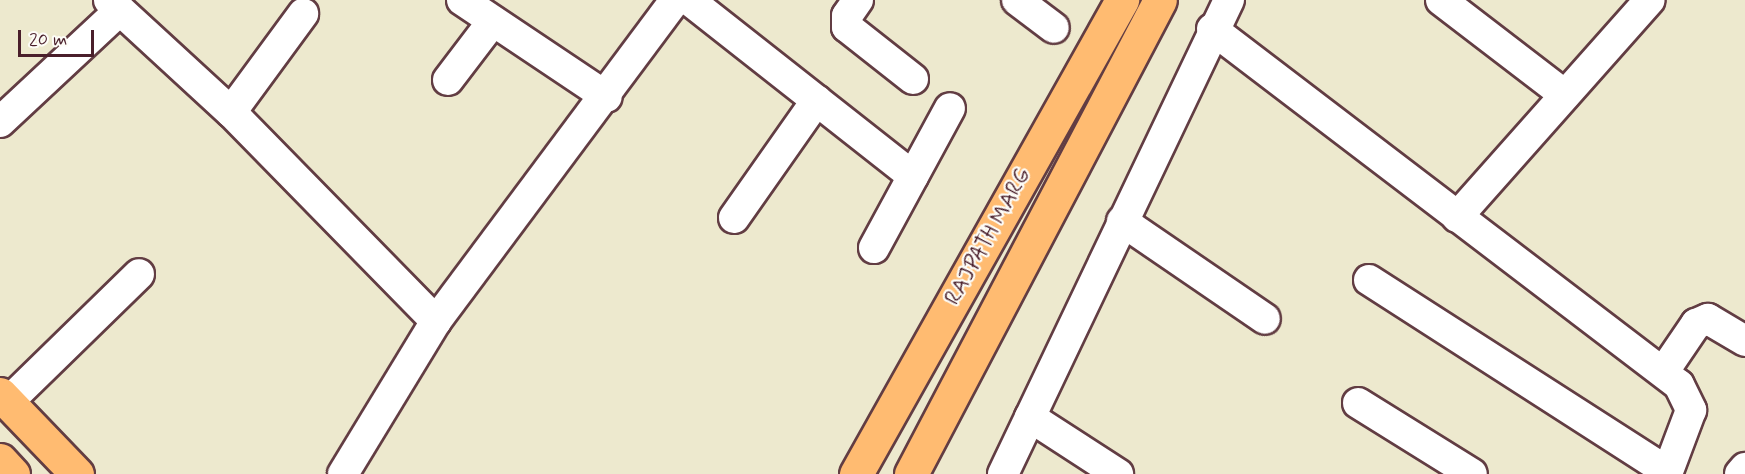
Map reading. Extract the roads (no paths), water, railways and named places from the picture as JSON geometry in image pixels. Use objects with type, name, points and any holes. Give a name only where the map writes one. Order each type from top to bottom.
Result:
[{"type":"main road","name":"RAJPATH MARG","points":[[856,474],[1122,0]]},
{"type":"main road","name":"RAJPATH MARG","points":[[911,474],[1161,0]]},
{"type":"main road","points":[[4,398],[77,474]]},
{"type":"main road","points":[[0,460],[13,474]]},
{"type":"street","points":[[462,0],[607,97]]},
{"type":"street","points":[[343,474],[363,435],[436,321],[607,97],[675,0]]},
{"type":"street","points":[[689,0],[913,176]]},
{"type":"street","points":[[858,0],[847,16],[847,27],[913,79]]},
{"type":"street","points":[[1017,0],[1054,28]]},
{"type":"street","points":[[1004,474],[1212,29],[1229,0]]},
{"type":"street","points":[[1441,0],[1565,95]]},
{"type":"street","points":[[1457,217],[1650,0]]},
{"type":"street","points":[[6,105],[114,5],[231,112],[436,321]]},
{"type":"street","points":[[231,112],[303,14]]},
{"type":"street","points":[[448,80],[493,21]]},
{"type":"street","points":[[1212,29],[1457,217],[1664,371],[1688,395],[1691,410],[1667,473],[1369,280]]},
{"type":"street","points":[[734,218],[817,100]]},
{"type":"street","points":[[874,248],[950,108]]},
{"type":"street","points":[[1122,221],[1265,319]]},
{"type":"street","points":[[4,398],[139,274]]},
{"type":"street","points":[[1664,371],[1696,324],[1708,319],[1745,341]]},
{"type":"street","points":[[1358,403],[1472,474]]},
{"type":"street","points":[[1030,417],[1118,474]]},
{"type":"street","points":[[322,474],[363,435]]},
{"type":"street","points":[[1740,474],[1745,468]]}]
